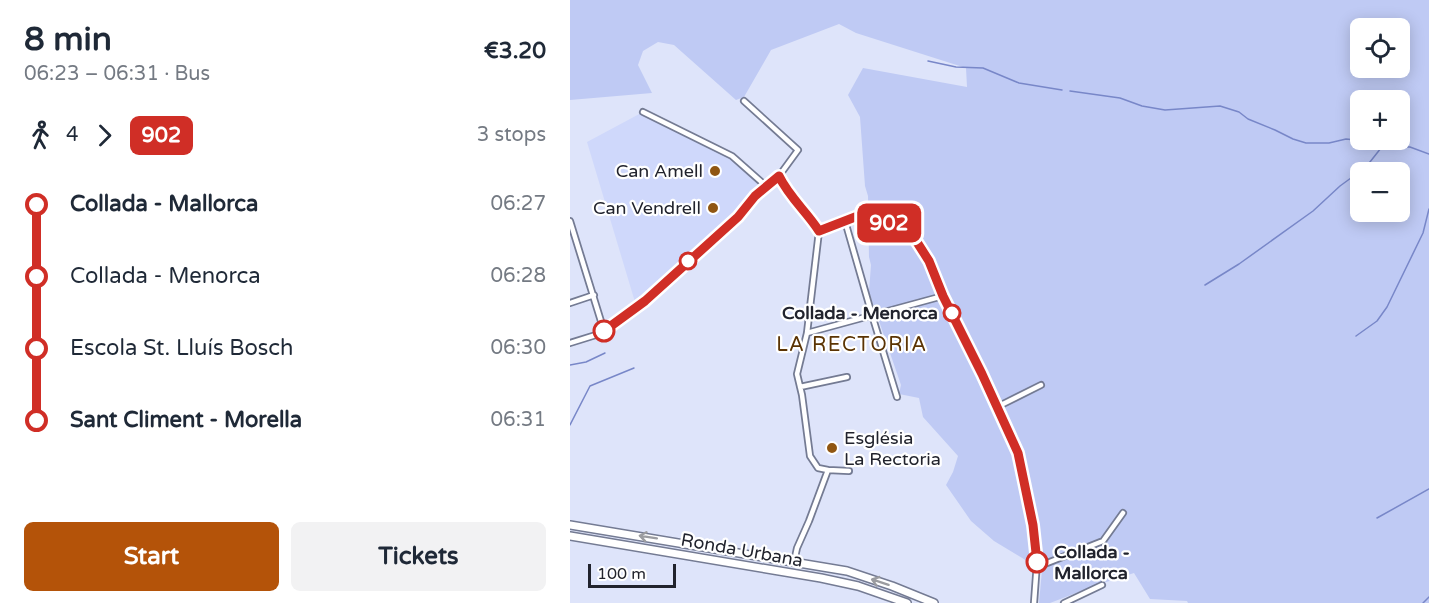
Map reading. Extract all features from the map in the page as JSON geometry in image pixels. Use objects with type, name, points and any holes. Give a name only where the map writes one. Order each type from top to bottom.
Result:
[{"type":"street","points":[[570,343],[599,334],[645,301],[738,217],[755,196],[779,176],[798,150],[744,101]]},
{"type":"street","points":[[644,112],[732,156],[767,187]]},
{"type":"street","points":[[779,176],[785,188],[819,231],[807,333],[797,374],[807,422],[810,456],[818,468],[849,471]]},
{"type":"street","points":[[819,231],[868,212],[896,226],[915,239],[929,261],[943,296],[1018,453],[1033,525],[1037,567],[1034,603]]},
{"type":"street","points":[[570,221],[604,331]]},
{"type":"street","points":[[845,221],[897,397]]},
{"type":"street","points":[[570,303],[594,295]]},
{"type":"street","points":[[807,333],[943,296]]},
{"type":"street","points":[[800,387],[847,377]]},
{"type":"street","points":[[997,407],[1041,385]]},
{"type":"street","points":[[794,562],[797,548],[828,470]]},
{"type":"street","points":[[1037,567],[1103,541],[1123,513]]},
{"type":"street","points":[[570,525],[847,571],[934,603]]},
{"type":"street","name":"Ronda Urbana","points":[[570,536],[820,578],[858,586],[907,603]]},
{"type":"street","points":[[1064,603],[1102,585]]},
{"type":"shaded area","points":[[570,0],[1429,0],[1429,603],[1188,603],[1187,601],[1150,599],[1134,573],[1050,603],[1039,603],[1042,570],[994,541],[971,521],[946,485],[958,456],[923,417],[919,398],[899,394],[901,385],[869,292],[871,265],[868,196],[865,186],[860,117],[848,95],[863,68],[967,87],[966,68],[856,33],[839,24],[771,50],[744,97],[736,100],[674,45],[658,42],[643,51],[638,65],[652,93],[570,100]]},
{"type":"shaded area","points":[[643,112],[732,156],[770,189],[758,198],[742,222],[638,312],[587,142]]},
{"type":"waterway","points":[[928,61],[956,67],[983,68],[1019,83],[1062,90]]},
{"type":"waterway","points":[[1070,91],[1120,98],[1142,106],[1165,110],[1220,106],[1239,112],[1248,119],[1306,143],[1329,143],[1346,139],[1365,141],[1381,147],[1410,147],[1429,154]]},
{"type":"waterway","points":[[1205,285],[1239,264],[1313,211],[1340,186],[1366,167],[1379,150]]},
{"type":"waterway","points":[[1356,336],[1377,321],[1387,307],[1423,233],[1429,209]]},
{"type":"waterway","points":[[570,365],[586,362],[605,353]]},
{"type":"waterway","points":[[570,425],[590,386],[634,368]]},
{"type":"waterway","points":[[1377,518],[1429,489]]},
{"type":"waterway","points":[[1423,603],[1429,597]]},
{"type":"bus line","name":"902","points":[[604,331],[645,301],[738,217],[755,196],[779,176],[785,188],[819,231],[868,212],[896,226],[915,239],[929,261],[943,296],[1018,453],[1033,525],[1037,562]]},
{"type":"place","name":"Can Amell","points":[[715,171]]},
{"type":"place","name":"Can Vendrell","points":[[713,208]]},
{"type":"place","name":"Collada - Menorca","points":[[952,313]]},
{"type":"place","name":"Església La Rectoria","points":[[832,448]]},
{"type":"place","name":"Collada - Mallorca","points":[[1037,562]]},
{"type":"district","name":"LA RECTORIA","points":[[852,345]]}]
